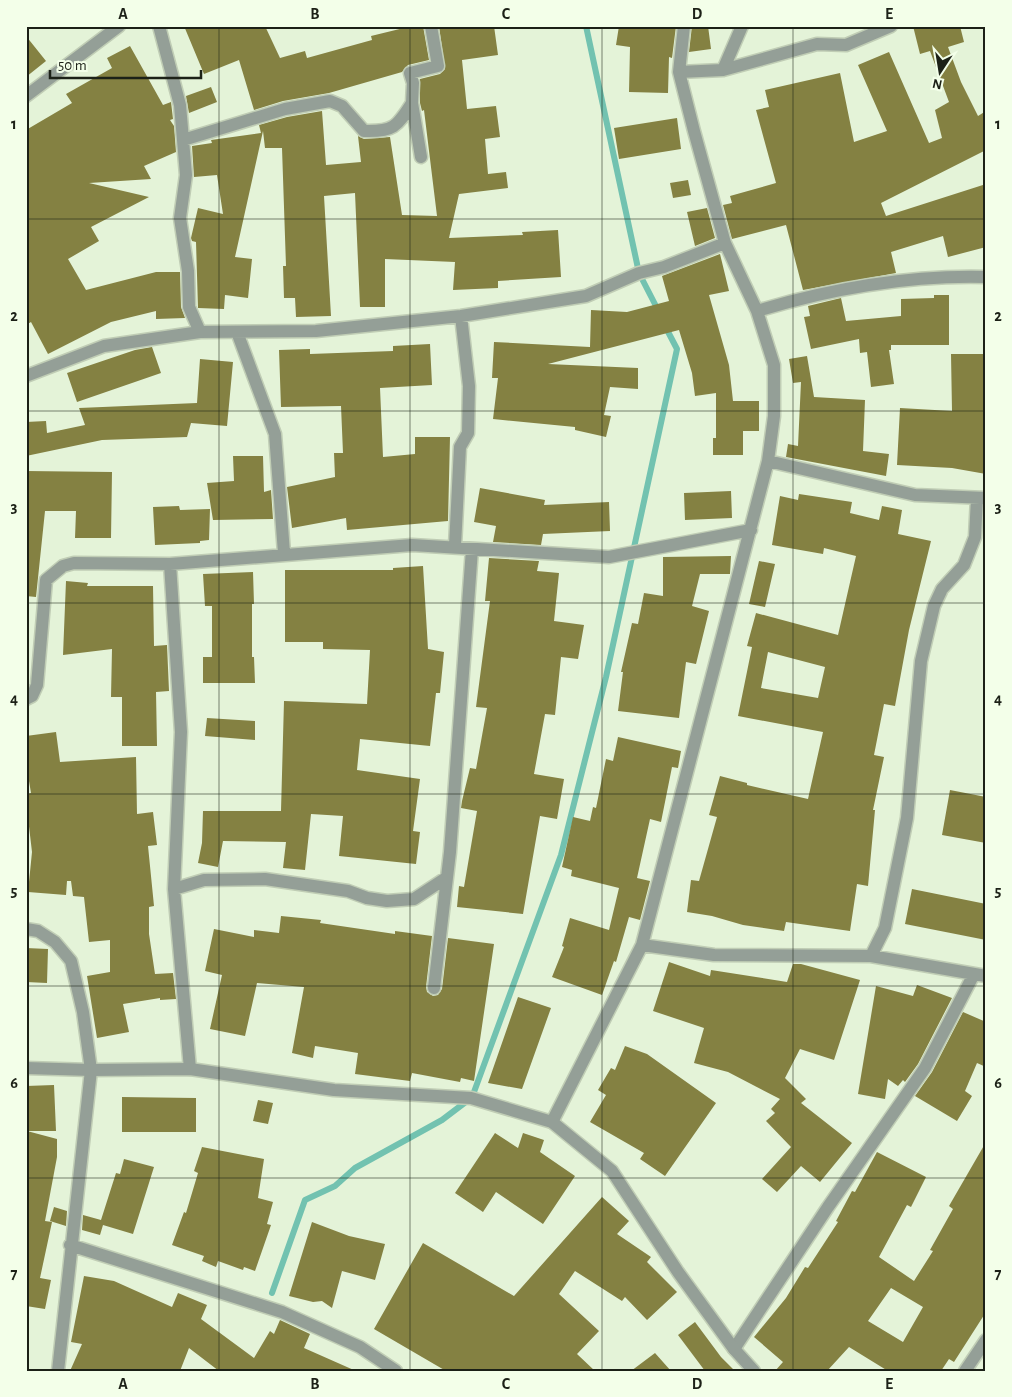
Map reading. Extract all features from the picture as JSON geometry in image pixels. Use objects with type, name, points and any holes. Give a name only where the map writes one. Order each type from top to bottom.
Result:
[{"type":"street","points":[[26,96],[119,26]]},
{"type":"street","points":[[159,26],[180,105],[186,175],[180,218],[188,270],[189,307],[200,332]]},
{"type":"street","points":[[421,157],[412,103],[413,82],[410,73],[438,66],[431,26]]},
{"type":"street","points":[[552,1122],[642,945],[768,462],[774,416],[774,365],[757,311],[725,243],[679,72],[684,26]]},
{"type":"street","points":[[723,70],[742,26]]},
{"type":"street","points":[[679,72],[723,70],[817,44],[846,45],[891,26]]},
{"type":"street","points":[[183,140],[285,109],[330,101],[342,106],[364,131],[380,132],[392,128],[399,123],[412,103]]},
{"type":"street","points":[[26,376],[104,346],[200,332],[316,332],[461,316],[586,296],[639,273],[664,267],[725,243]]},
{"type":"street","points":[[757,311],[810,295],[868,286],[962,276],[986,277]]},
{"type":"street","points":[[455,546],[460,447],[468,432],[469,386],[461,316]]},
{"type":"street","points":[[237,332],[275,434],[284,553]]},
{"type":"street","points":[[768,462],[915,495],[981,498],[975,537],[964,565],[942,589],[934,606],[921,661],[907,818],[885,928],[871,956]]},
{"type":"street","points":[[26,699],[32,696],[37,685],[46,580],[63,566],[74,563],[170,564],[284,553],[412,545],[455,546],[472,549],[609,557],[750,530]]},
{"type":"street","points":[[434,988],[450,852],[472,549]]},
{"type":"street","points":[[170,564],[181,732],[174,889],[190,1069]]},
{"type":"street","points":[[174,889],[204,880],[265,879],[348,891],[366,898],[387,901],[414,899],[446,878]]},
{"type":"street","points":[[26,930],[38,931],[55,942],[71,961],[83,1012],[91,1070],[70,1245],[58,1371]]},
{"type":"street","points":[[642,945],[714,955],[871,956],[980,975],[925,1068],[828,1207],[734,1349]]},
{"type":"street","points":[[26,1068],[91,1070],[190,1069],[334,1090],[471,1098],[552,1122],[612,1171],[678,1272],[734,1349],[754,1371]]},
{"type":"street","points":[[70,1245],[282,1312],[360,1347],[396,1371]]},
{"type":"street","points":[[965,1371],[986,1340]]},
{"type":"building","points":[[184,26],[265,26],[280,58],[305,51],[307,58],[372,40],[371,36],[412,26],[423,26],[429,60],[408,65],[402,72],[329,93],[283,101],[254,110],[239,60],[204,74]]},
{"type":"building","points":[[439,26],[494,26],[498,55],[462,60],[467,109],[496,106],[500,137],[485,139],[488,174],[506,172],[508,188],[459,194],[449,238],[523,235],[522,232],[558,230],[561,277],[498,281],[498,288],[453,290],[455,262],[385,259],[385,307],[360,307],[355,193],[324,196],[331,316],[296,317],[295,298],[284,298],[283,266],[286,266],[282,148],[265,148],[263,131],[235,257],[252,259],[248,298],[225,295],[224,309],[198,308],[196,242],[192,241],[191,238],[198,208],[223,214],[217,175],[194,177],[192,146],[212,143],[211,140],[261,133],[259,125],[287,117],[322,111],[326,165],[361,162],[358,136],[364,139],[390,137],[402,215],[437,216],[424,110],[422,111],[420,103],[420,79],[440,74],[445,69]]},
{"type":"building","points":[[619,26],[676,26],[672,58],[669,57],[668,93],[629,92],[630,47],[616,45]]},
{"type":"building","points":[[692,26],[708,26],[711,49],[689,52]]},
{"type":"building","points":[[913,26],[960,26],[964,42],[948,47],[961,82],[978,116],[986,111],[986,150],[881,203],[886,216],[986,184],[986,247],[948,257],[943,236],[891,252],[896,273],[803,290],[786,225],[732,239],[723,205],[732,203],[730,196],[776,183],[756,110],[769,107],[765,90],[840,73],[854,142],[887,131],[858,65],[889,52],[929,143],[942,138],[935,110],[949,102],[930,51],[920,54]]},
{"type":"building","points":[[26,36],[46,61],[26,77]]},
{"type":"building","points":[[130,46],[163,105],[171,102],[173,119],[170,120],[174,126],[176,152],[144,166],[151,179],[89,183],[149,197],[91,227],[99,241],[68,259],[86,290],[156,272],[180,272],[181,307],[185,318],[156,319],[156,311],[111,322],[48,354],[31,322],[26,325],[26,130],[72,103],[66,94],[112,68],[107,58]]},
{"type":"building","points":[[211,87],[217,102],[189,113],[186,96]]},
{"type":"building","points":[[677,118],[681,149],[619,159],[614,128]]},
{"type":"building","points":[[688,180],[691,195],[673,198],[670,183]]},
{"type":"building","points":[[707,208],[715,238],[695,246],[687,212]]},
{"type":"building","points":[[720,254],[729,291],[709,295],[729,365],[733,401],[759,401],[759,431],[743,431],[743,455],[713,455],[713,438],[716,438],[716,393],[695,396],[692,373],[679,330],[548,364],[638,368],[638,389],[610,387],[604,415],[611,416],[606,437],[575,430],[575,427],[493,419],[498,378],[492,378],[494,342],[590,347],[591,310],[627,312],[669,301],[662,276]]},
{"type":"building","points":[[934,295],[949,295],[949,345],[891,345],[891,350],[889,350],[894,384],[871,387],[867,352],[860,353],[859,339],[811,349],[804,317],[810,316],[808,306],[841,298],[846,321],[901,316],[901,299],[934,298]]},
{"type":"building","points":[[430,344],[432,385],[380,388],[383,457],[415,454],[415,437],[450,437],[448,521],[347,530],[346,518],[292,528],[287,487],[335,477],[334,453],[343,453],[341,406],[281,407],[279,350],[310,349],[310,354],[393,351],[393,346]]},
{"type":"building","points":[[152,347],[161,373],[77,402],[67,373],[135,350]]},
{"type":"building","points":[[951,354],[983,354],[986,474],[952,468],[897,465],[900,408],[952,411]]},
{"type":"building","points":[[807,356],[814,397],[865,400],[863,451],[889,454],[886,476],[786,457],[788,444],[798,446],[801,382],[793,383],[789,359]]},
{"type":"building","points":[[200,359],[233,362],[227,426],[191,423],[187,437],[102,440],[26,456],[26,422],[46,421],[47,433],[85,425],[79,408],[197,403]]},
{"type":"building","points":[[233,456],[263,456],[264,492],[271,490],[273,519],[213,520],[207,483],[234,481]]},
{"type":"building","points":[[26,471],[112,472],[111,538],[75,538],[76,511],[45,511],[36,597],[26,596]]},
{"type":"building","points":[[480,488],[545,500],[544,505],[609,502],[610,531],[543,534],[541,545],[493,542],[496,526],[474,522]]},
{"type":"building","points":[[731,491],[732,518],[685,520],[684,493]]},
{"type":"building","points":[[799,494],[852,502],[850,513],[879,520],[882,506],[902,510],[898,534],[931,541],[909,630],[895,706],[884,704],[874,755],[884,757],[873,810],[875,810],[868,886],[857,884],[850,931],[786,922],[784,931],[743,925],[712,916],[687,912],[691,880],[699,881],[717,817],[709,815],[720,776],[747,783],[747,785],[808,799],[823,732],[738,716],[752,647],[747,646],[756,613],[838,635],[856,556],[824,548],[823,554],[772,545],[780,496],[798,500]],"holes":[[[768,652],[825,667],[818,698],[761,688]]]},
{"type":"building","points":[[179,506],[180,510],[210,509],[209,540],[200,541],[200,543],[155,545],[153,507]]},
{"type":"building","points":[[731,556],[730,574],[700,574],[692,606],[709,611],[696,664],[686,662],[679,718],[618,711],[623,672],[621,672],[632,623],[638,624],[644,593],[663,596],[663,557]]},
{"type":"building","points":[[489,558],[539,561],[537,571],[559,573],[554,621],[584,625],[578,659],[561,657],[555,715],[545,714],[534,774],[564,779],[557,819],[540,816],[523,914],[457,907],[459,886],[464,887],[477,811],[461,808],[462,801],[470,768],[476,769],[487,708],[476,707],[490,601],[485,601]]},
{"type":"building","points":[[759,561],[775,564],[765,607],[749,604]]},
{"type":"building","points":[[423,566],[428,649],[444,652],[440,693],[436,693],[430,746],[360,739],[357,770],[420,779],[413,831],[420,832],[416,864],[339,856],[343,816],[311,814],[305,870],[283,868],[286,842],[223,841],[218,867],[198,863],[202,843],[203,811],[281,811],[284,701],[367,704],[370,650],[323,649],[323,642],[285,642],[285,570],[393,570],[393,568]]},
{"type":"building","points":[[253,572],[252,657],[254,657],[255,683],[203,683],[203,657],[212,657],[212,606],[205,606],[203,574]]},
{"type":"building","points":[[66,581],[88,583],[87,586],[153,586],[154,646],[167,645],[169,691],[156,692],[157,746],[122,746],[122,697],[111,697],[112,649],[63,655]]},
{"type":"building","points":[[207,718],[255,721],[255,740],[205,736]]},
{"type":"building","points":[[56,732],[60,762],[136,757],[137,814],[153,812],[157,845],[148,846],[154,906],[149,907],[149,934],[155,974],[173,973],[176,999],[160,1000],[160,998],[123,1004],[129,1032],[97,1038],[87,976],[110,972],[110,940],[89,942],[84,897],[73,896],[71,881],[67,881],[66,895],[28,892],[32,852],[26,801],[26,794],[31,793],[26,763],[26,736]]},
{"type":"building","points":[[618,737],[681,751],[678,768],[672,767],[661,822],[650,819],[637,878],[650,881],[640,920],[629,917],[616,962],[614,961],[602,995],[552,977],[564,947],[562,946],[570,918],[609,930],[619,888],[571,876],[572,870],[562,867],[573,817],[590,821],[593,807],[596,808],[606,759],[613,761]]},
{"type":"building","points":[[950,790],[986,797],[986,843],[942,835]]},
{"type":"building","points":[[912,889],[986,904],[986,940],[905,924]]},
{"type":"building","points":[[281,916],[321,920],[320,923],[395,934],[395,931],[432,936],[426,987],[427,992],[433,996],[438,995],[442,989],[448,938],[494,944],[474,1081],[461,1078],[460,1082],[412,1073],[410,1081],[355,1074],[358,1053],[315,1046],[313,1058],[292,1053],[304,987],[257,983],[245,1036],[210,1029],[222,975],[205,971],[214,929],[254,937],[254,930],[279,933]]},
{"type":"building","points":[[26,948],[48,949],[47,983],[26,982]]},
{"type":"building","points":[[669,962],[710,976],[711,970],[787,982],[793,964],[801,964],[860,980],[834,1060],[800,1049],[785,1078],[806,1099],[801,1103],[852,1143],[820,1182],[801,1166],[777,1192],[762,1179],[791,1147],[766,1121],[775,1113],[771,1109],[780,1099],[728,1072],[694,1063],[704,1028],[653,1011]]},
{"type":"building","points":[[917,985],[952,998],[918,1064],[905,1082],[903,1080],[898,1086],[888,1079],[885,1099],[858,1094],[876,986],[913,996]]},
{"type":"building","points":[[518,997],[551,1008],[522,1089],[488,1083]]},
{"type":"building","points":[[963,1012],[986,1022],[986,1067],[977,1063],[965,1091],[972,1096],[957,1121],[915,1096],[932,1072]]},
{"type":"building","points":[[625,1046],[647,1054],[716,1103],[665,1176],[640,1159],[644,1153],[590,1122],[606,1095],[598,1090],[611,1068],[615,1070]]},
{"type":"building","points":[[54,1085],[56,1131],[27,1131],[57,1139],[57,1157],[45,1221],[52,1222],[40,1278],[51,1280],[45,1309],[26,1306],[26,1086]]},
{"type":"building","points":[[122,1097],[196,1098],[196,1132],[122,1132]]},
{"type":"building","points":[[258,1100],[273,1103],[268,1124],[253,1121]]},
{"type":"building","points":[[495,1133],[518,1148],[523,1133],[544,1140],[540,1152],[575,1176],[543,1224],[496,1192],[483,1212],[455,1193]]},
{"type":"building","points":[[986,1142],[986,1312],[954,1362],[949,1359],[941,1371],[888,1371],[849,1347],[827,1371],[775,1371],[783,1362],[754,1337],[786,1298],[805,1267],[808,1268],[838,1222],[836,1221],[852,1191],[855,1192],[877,1152],[926,1177],[911,1207],[907,1205],[879,1257],[914,1281],[933,1251],[930,1250],[953,1209],[949,1206]],"holes":[[[891,1288],[923,1307],[903,1342],[868,1321]]]},
{"type":"building","points":[[202,1147],[264,1159],[258,1198],[273,1202],[267,1224],[271,1225],[255,1271],[244,1267],[243,1270],[218,1261],[216,1267],[202,1261],[204,1256],[172,1245],[184,1212],[186,1213],[198,1173],[194,1171]]},
{"type":"building","points":[[124,1159],[154,1167],[133,1234],[103,1225],[100,1235],[82,1230],[83,1215],[101,1220],[116,1173],[120,1174]]},
{"type":"building","points":[[602,1197],[629,1221],[617,1234],[651,1257],[647,1262],[677,1292],[647,1320],[625,1297],[622,1301],[575,1271],[559,1294],[599,1331],[577,1354],[595,1371],[446,1371],[374,1329],[423,1243],[514,1296]]},
{"type":"building","points":[[54,1207],[67,1211],[66,1226],[50,1221]]},
{"type":"building","points":[[312,1222],[349,1236],[385,1244],[375,1280],[342,1271],[332,1308],[322,1301],[313,1302],[289,1296]]},
{"type":"building","points":[[84,1276],[114,1281],[172,1307],[178,1293],[207,1305],[201,1319],[254,1358],[270,1331],[274,1334],[280,1320],[310,1334],[304,1348],[356,1371],[219,1371],[189,1348],[180,1371],[70,1371],[82,1344],[71,1342]]},
{"type":"building","points":[[695,1322],[721,1357],[735,1371],[705,1371],[678,1335]]},
{"type":"building","points":[[655,1353],[671,1371],[631,1371]]},
{"type":"waterway","points":[[586,26],[639,273],[659,312]]},
{"type":"waterway","points":[[272,1293],[305,1200],[335,1186],[355,1168],[442,1120],[471,1098],[474,1092],[561,855],[606,677],[677,349],[665,326]]}]
